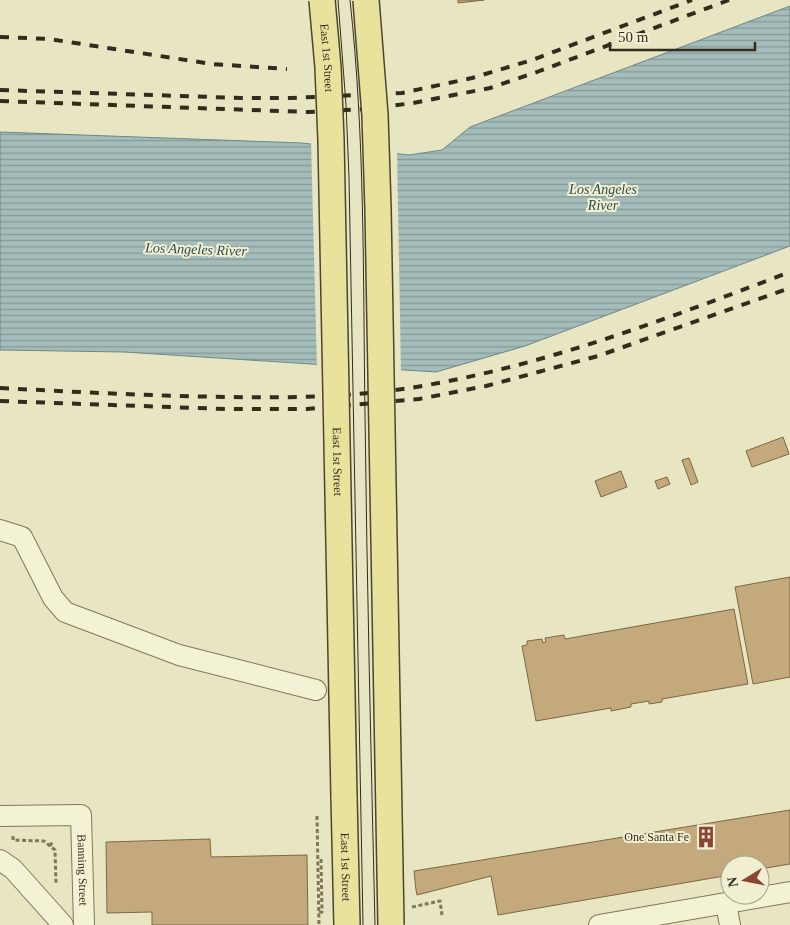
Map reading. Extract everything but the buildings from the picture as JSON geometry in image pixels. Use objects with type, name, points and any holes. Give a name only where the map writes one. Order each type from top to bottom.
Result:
[{"type":"main road","name":"East 1st Street","points":[[322,0],[328,68],[331,140],[347,925]]},
{"type":"main road","points":[[366,0],[374,99],[377,170],[391,925]]},
{"type":"street","points":[[0,530],[22,536],[53,598],[65,612],[179,655],[316,690]]},
{"type":"street","name":"Banning Street","points":[[0,816],[81,815],[84,925]]},
{"type":"street","points":[[0,860],[13,870],[63,925]]},
{"type":"street","points":[[770,896],[790,892]]},
{"type":"street","points":[[600,925],[720,905]]},
{"type":"street","points":[[726,905],[730,925]]},
{"type":"path","points":[[317,816],[319,925]]},
{"type":"path","points":[[13,836],[13,840],[44,841],[55,850],[56,885]]},
{"type":"path","points":[[50,846],[53,841]]},
{"type":"path","points":[[319,912],[322,912],[321,858]]},
{"type":"path","points":[[412,899],[412,907],[440,901],[442,915]]},
{"type":"water","name":"Los Angeles River","points":[[790,6],[790,246],[525,346],[436,372],[124,352],[0,350],[0,132],[302,143],[409,155],[442,150],[470,127]]},
{"type":"pier","points":[[311,142],[397,151],[401,373],[317,368]]},
{"type":"tram line","points":[[338,0],[349,177],[363,925]]},
{"type":"tram line","points":[[350,0],[361,155],[375,925]]},
{"type":"railway","points":[[0,90],[242,98],[292,98],[402,93],[472,78],[532,60],[692,0]]},
{"type":"railway","points":[[0,101],[308,112],[367,109],[413,103],[490,88],[729,0]]},
{"type":"railway","points":[[0,37],[49,39],[212,64],[287,69]]},
{"type":"railway","points":[[0,388],[144,395],[276,397],[343,395],[410,388],[508,368],[603,340],[790,272]]},
{"type":"railway","points":[[0,401],[225,409],[307,409],[419,399],[486,386],[598,356],[790,288]]},
{"type":"place","name":"One Santa Fe","points":[[706,837]]}]
